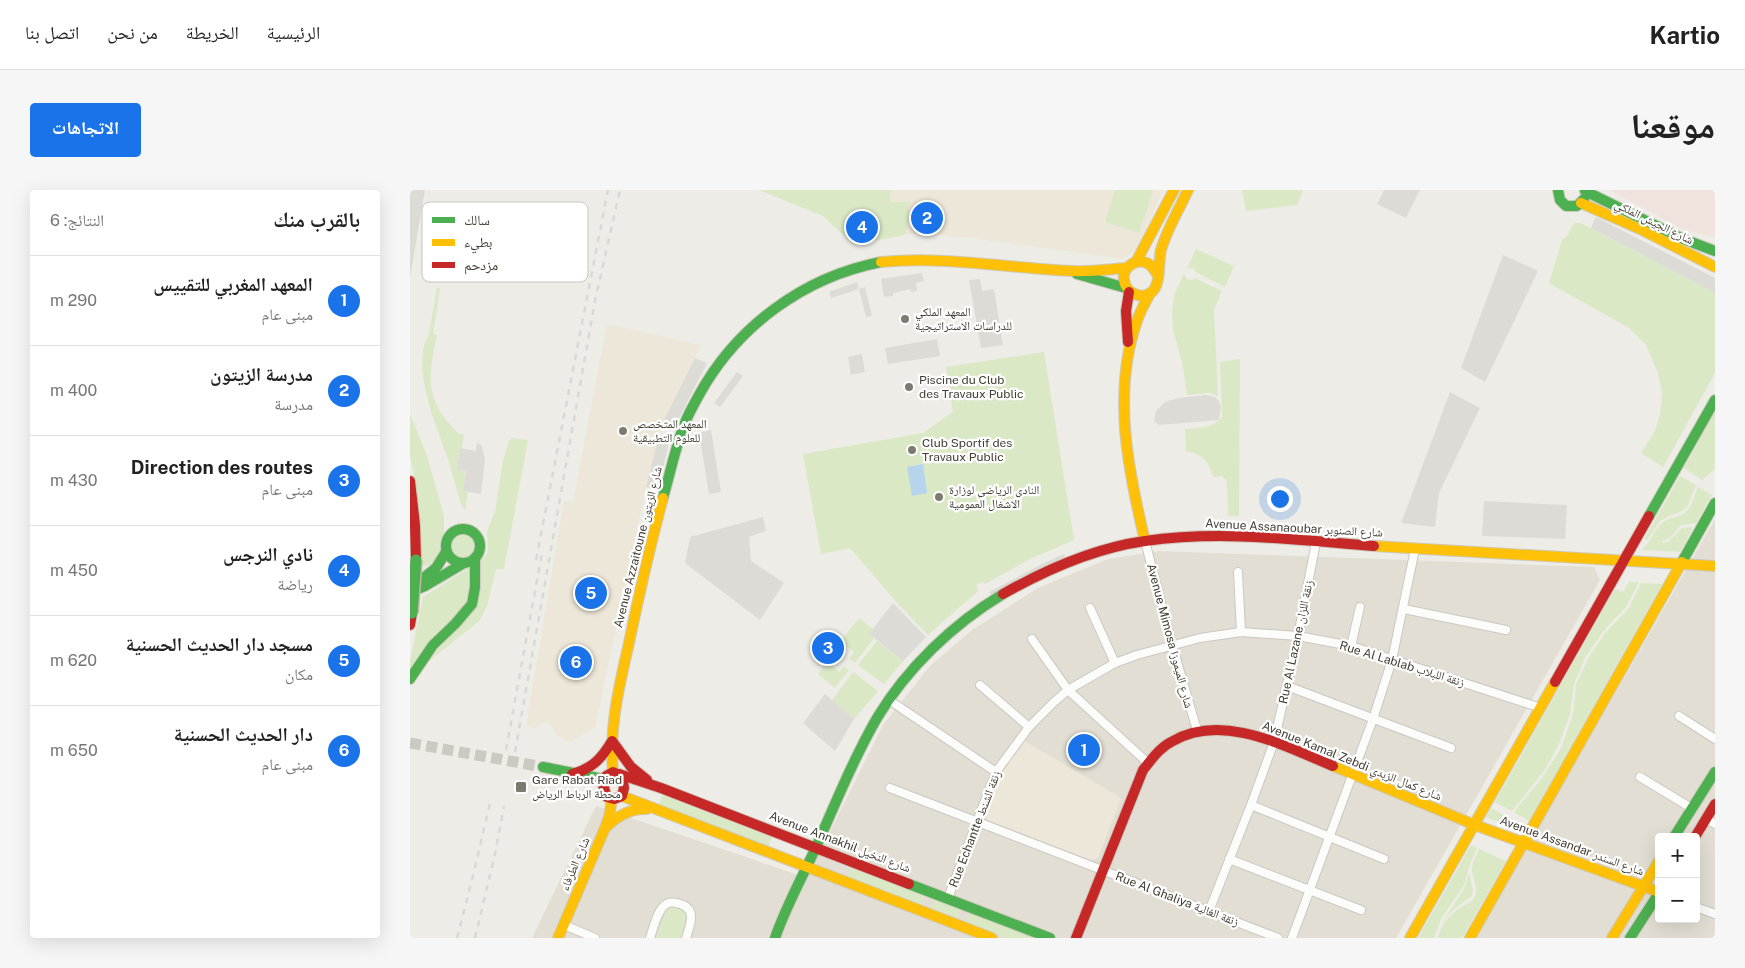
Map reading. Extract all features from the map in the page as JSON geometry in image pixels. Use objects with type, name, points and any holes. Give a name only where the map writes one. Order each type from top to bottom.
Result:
[{"type":"main road","points":[[1128,348],[1126,324],[1128,290],[1123,278],[1174,190]]},
{"type":"main road","points":[[1145,541],[1136,505],[1127,444],[1125,374],[1128,348],[1139,313],[1150,293],[1157,285],[1162,248],[1188,190]]},
{"type":"main road","points":[[1581,203],[1585,190]]},
{"type":"main road","name":"شارع الجيش الملكي","points":[[1585,190],[1679,237],[1715,251]]},
{"type":"main road","name":"شارع الجيش الملكي","points":[[1556,192],[1562,204],[1566,206],[1572,207],[1581,203],[1640,229],[1715,267]]},
{"type":"main road","name":"Avenue Azzaitoune شارع الزيتون","points":[[616,773],[612,741],[619,690],[647,562],[684,424],[715,368],[744,334],[767,313],[789,298],[835,275],[868,264],[920,259],[964,261],[1069,272],[1128,290]]},
{"type":"main road","points":[[1132,265],[1142,261],[1152,266],[1157,274]]},
{"type":"main road","name":"Avenue Azzaitoune شارع الزيتون","points":[[1069,272],[1132,265]]},
{"type":"main road","points":[[1128,290],[1139,296],[1150,293]]},
{"type":"main road","points":[[1410,938],[1715,400]]},
{"type":"main road","points":[[410,481],[415,525],[416,560],[410,625]]},
{"type":"main road","points":[[1470,938],[1715,503]]},
{"type":"main road","points":[[410,583],[422,580],[442,562],[446,552],[445,543],[449,535],[456,530],[465,529],[472,531],[479,539],[480,549],[476,558],[472,604],[433,645],[410,679]]},
{"type":"main road","name":"Avenue Assanaoubar شارع الصنوبر","points":[[776,938],[778,929],[858,752],[877,718],[909,674],[936,645],[966,620],[1008,591],[1072,560],[1145,541],[1199,536],[1715,566]]},
{"type":"main road","points":[[446,552],[455,562],[464,563]]},
{"type":"main road","points":[[410,592],[425,586],[476,558]]},
{"type":"main road","name":"Avenue Kamal Zebdi شارع كمال الزبدي","points":[[1076,938],[1136,786],[1148,762],[1169,743],[1196,730],[1226,730],[1274,742],[1475,825]]},
{"type":"main road","points":[[572,774],[591,768],[612,741],[638,775],[661,788]]},
{"type":"main road","points":[[543,767],[603,780]]},
{"type":"main road","points":[[1677,833],[1715,772]]},
{"type":"main road","points":[[617,798],[624,791],[624,782],[616,773],[608,774],[603,780],[604,792],[607,797],[617,798],[654,809],[992,938]]},
{"type":"main road","name":"Avenue Annakhil شارع النخيل","points":[[616,773],[661,788],[1050,938]]},
{"type":"main road","name":"شارع الطرفاء","points":[[558,938],[617,798]]},
{"type":"main road","points":[[1699,833],[1711,821],[1715,804]]},
{"type":"main road","points":[[605,828],[630,810],[640,808],[654,809]]},
{"type":"main road","name":"Avenue Assandar شارع السندر","points":[[1475,825],[1655,890]]},
{"type":"main road","points":[[1612,938],[1655,867]]},
{"type":"main road","points":[[1630,938],[1655,898]]},
{"type":"street","name":"Avenue Mimosa شارع الميموزا","points":[[1145,541],[1196,730]]},
{"type":"street","name":"Rue Al Lazane زنقة اللزان","points":[[1209,911],[1274,742],[1298,636],[1316,542]]},
{"type":"street","points":[[1292,938],[1373,719],[1392,660],[1415,549]]},
{"type":"street","points":[[1238,572],[1241,632]]},
{"type":"street","points":[[1350,646],[1360,607]]},
{"type":"street","points":[[1090,608],[1115,663]]},
{"type":"street","points":[[1404,609],[1506,630]]},
{"type":"street","name":"Rue Al Lablab زنقة اللبلاب","points":[[1172,645],[1200,638],[1241,632],[1298,636],[1350,646],[1541,708]]},
{"type":"street","points":[[1032,639],[1068,690],[1148,762]]},
{"type":"street","name":"Rue Echantte زنقة الشنط","points":[[948,898],[996,772],[1028,727],[1068,690],[1115,663],[1172,645]]},
{"type":"street","points":[[980,685],[1028,727]]},
{"type":"street","points":[[1287,686],[1451,748]]},
{"type":"street","points":[[889,700],[996,772]]},
{"type":"street","points":[[1679,716],[1715,739]]},
{"type":"street","points":[[1640,777],[1692,809]]},
{"type":"street","name":"Rue Al Ghaliya زنقة الغالية","points":[[890,788],[1278,938]]},
{"type":"street","points":[[1251,805],[1384,859]]},
{"type":"street","points":[[1229,860],[1361,910]]},
{"type":"street","points":[[650,938],[662,907],[674,902],[684,905],[690,912],[692,919],[686,938]]},
{"type":"street","points":[[1700,908],[1715,914]]},
{"type":"street","points":[[564,925],[595,938]]},
{"type":"shaded area","points":[[410,190],[425,190],[422,202],[410,278]]},
{"type":"shaded area","points":[[890,190],[1163,190],[1138,247],[1124,259],[964,237],[916,233],[890,237]]},
{"type":"shaded area","points":[[1384,190],[1420,190],[1406,218],[1377,204]]},
{"type":"shaded area","points":[[1610,190],[1715,190],[1715,237],[1685,230]]},
{"type":"shaded area","points":[[1596,217],[1715,278],[1715,293],[1591,228]]},
{"type":"shaded area","points":[[1503,255],[1538,271],[1485,382],[1461,368]]},
{"type":"shaded area","points":[[922,273],[924,281],[916,283],[917,291],[911,292],[910,289],[893,293],[893,296],[884,297],[881,279]]},
{"type":"shaded area","points":[[980,279],[982,291],[994,289],[1003,345],[981,348],[969,280]]},
{"type":"shaded area","points":[[857,282],[859,289],[831,298],[829,292]]},
{"type":"shaded area","points":[[865,287],[872,316],[866,317],[859,289]]},
{"type":"shaded area","points":[[607,324],[701,345],[663,422],[646,487],[595,727],[571,742],[558,736],[548,720],[536,728],[526,726],[564,501],[573,502]]},
{"type":"shaded area","points":[[937,339],[940,356],[888,364],[885,348]]},
{"type":"shaded area","points":[[862,354],[865,372],[851,375],[848,357]]},
{"type":"shaded area","points":[[695,358],[707,363],[674,428],[663,422]]},
{"type":"shaded area","points":[[737,372],[743,376],[720,407],[714,403]]},
{"type":"shaded area","points":[[1450,392],[1480,408],[1439,493],[1435,527],[1401,523]]},
{"type":"shaded area","points":[[1206,395],[1215,397],[1219,401],[1221,407],[1219,420],[1159,425],[1154,421],[1156,411],[1165,402],[1178,398]]},
{"type":"shaded area","points":[[711,430],[721,492],[709,494],[699,433]]},
{"type":"shaded area","points":[[658,440],[669,442],[658,490],[646,487]]},
{"type":"shaded area","points":[[477,442],[482,446],[485,460],[481,494],[463,491],[466,471],[457,470],[460,448],[476,451]]},
{"type":"shaded area","points":[[1484,501],[1567,505],[1565,539],[1482,536]]},
{"type":"shaded area","points":[[763,517],[766,531],[749,537],[751,561],[784,583],[760,620],[685,563],[690,537]]},
{"type":"shaded area","points":[[1715,519],[1715,938],[1477,938],[1528,846]]},
{"type":"shaded area","points":[[1160,551],[1594,567],[1600,580],[1396,938],[532,938],[596,806],[807,878],[883,725],[930,666],[972,630],[1038,588],[1108,559]]},
{"type":"shaded area","points":[[1064,554],[1067,562],[994,599],[989,592],[1042,564]]},
{"type":"shaded area","points":[[893,603],[926,637],[903,661],[869,634]]},
{"type":"shaded area","points":[[825,694],[854,719],[835,751],[803,723]]},
{"type":"shaded area","points":[[1023,740],[1121,798],[1098,858],[1090,861],[988,822],[984,811],[992,789]]},
{"type":"green space","points":[[759,190],[890,190],[890,202],[910,202],[908,209],[910,215],[905,235],[854,245],[823,216]]},
{"type":"green space","points":[[1115,190],[1153,190],[1139,233],[1105,222]]},
{"type":"green space","points":[[1242,190],[1303,190],[1297,205],[1246,211]]},
{"type":"green space","points":[[1575,223],[1581,223],[1715,293],[1715,373],[1663,467],[1641,453],[1655,431],[1660,415],[1662,393],[1658,373],[1646,345],[1629,328],[1549,283],[1562,240],[1568,235]]},
{"type":"green space","points":[[1196,249],[1234,266],[1225,287],[1197,273],[1193,268],[1187,269]]},
{"type":"green space","points":[[1184,274],[1187,279],[1192,280],[1195,278],[1222,291],[1214,310],[1218,396],[1210,393],[1187,395],[1182,362],[1173,330],[1172,313],[1174,295]]},
{"type":"green space","points":[[437,288],[440,288],[433,334],[437,335],[432,364],[432,388],[434,399],[448,422],[459,434],[464,434],[457,470],[466,471],[463,491],[468,492],[465,510],[461,504],[447,456],[431,412],[423,378],[422,362],[424,347],[429,334]]},
{"type":"green space","name":"النادي الرياضي لوزارة الاشغال العمومية","points":[[1044,352],[1074,540],[1030,559],[985,584],[984,582],[977,584],[978,591],[928,635],[899,605],[850,548],[821,554],[803,454],[923,433],[953,412],[946,367]]},
{"type":"green space","points":[[1240,359],[1239,516],[1228,516],[1227,481],[1222,476],[1213,477],[1207,463],[1201,456],[1186,451],[1185,429],[1210,425],[1222,417],[1220,362]]},
{"type":"green space","points":[[1715,412],[1715,469],[1702,480],[1684,468]]},
{"type":"green space","points":[[410,414],[427,456],[444,516],[440,551],[433,565],[421,566],[416,483],[410,455]]},
{"type":"green space","points":[[512,438],[528,440],[504,569],[496,569],[487,606],[479,621],[429,661],[462,623],[478,564],[487,554],[487,531],[495,511],[503,461],[509,441]]},
{"type":"green space","points":[[1680,476],[1696,485],[1687,507],[1659,522],[1646,540],[1645,538]]},
{"type":"green space","points":[[1698,487],[1712,495],[1696,523],[1681,525],[1670,538],[1662,541],[1663,543],[1668,542],[1682,528],[1692,527],[1680,552],[1642,550],[1663,522],[1687,511],[1692,504]]},
{"type":"green space","points":[[463,533],[472,537],[476,546],[472,555],[463,559],[454,555],[450,546],[454,537]]},
{"type":"green space","points":[[469,568],[469,600],[410,670],[410,661],[423,597]]},
{"type":"green space","points":[[1629,582],[1639,582],[1626,607],[1606,628],[1586,656],[1574,684],[1570,714],[1559,744],[1545,770],[1512,811],[1495,802],[1615,589],[1623,592]]},
{"type":"green space","points":[[1641,583],[1662,584],[1529,821],[1515,813],[1516,809],[1542,778],[1561,748],[1574,708],[1576,684],[1590,655],[1606,632],[1629,608]]},
{"type":"green space","points":[[859,618],[873,629],[869,634],[874,638],[855,663],[849,659],[854,652],[840,642]]},
{"type":"green space","points":[[877,641],[903,661],[884,684],[858,665]]},
{"type":"green space","points":[[827,662],[839,672],[844,666],[849,670],[835,688],[818,674]]},
{"type":"green space","points":[[853,672],[878,691],[854,719],[832,700]]},
{"type":"green space","points":[[663,795],[772,837],[768,847],[659,804]]},
{"type":"green space","points":[[1491,808],[1525,827],[1522,831],[1486,817]]},
{"type":"green space","points":[[1471,845],[1477,848],[1464,885],[1441,919],[1434,938],[1418,938]]},
{"type":"green space","points":[[1479,849],[1506,861],[1462,938],[1438,938],[1441,929],[1450,916],[1470,902],[1476,894],[1472,867]]},
{"type":"green space","points":[[851,867],[925,895],[921,905],[847,877]]},
{"type":"green space","points":[[1469,873],[1473,890],[1472,896],[1453,910],[1440,926],[1464,889]]},
{"type":"green space","points":[[934,898],[961,909],[957,918],[930,908]]},
{"type":"green space","points":[[674,906],[686,911],[688,918],[681,938],[656,938],[667,909]]},
{"type":"green space","points":[[969,912],[1035,938],[1008,938],[966,922]]},
{"type":"water","points":[[923,464],[927,493],[912,496],[907,467]]},
{"type":"tunnel","points":[[410,743],[543,767]]},
{"type":"railway","points":[[536,560],[608,190]]},
{"type":"railway","points":[[515,752],[595,301],[620,190]]},
{"type":"railway","points":[[506,750],[542,553]]},
{"type":"railway","points":[[457,938],[490,803]]},
{"type":"railway","points":[[475,938],[495,854],[504,806]]},
{"type":"traffic: fast","points":[[1558,190],[1560,200],[1566,206],[1577,206],[1584,199]]},
{"type":"traffic: fast","points":[[1585,191],[1681,238],[1715,251]]},
{"type":"traffic: fast","points":[[663,498],[687,417],[715,370],[733,347],[775,308],[800,292],[825,279],[881,262]]},
{"type":"traffic: fast","points":[[1077,274],[1126,288]]},
{"type":"traffic: fast","points":[[1649,516],[1715,400]]},
{"type":"traffic: fast","points":[[1682,562],[1715,503]]},
{"type":"traffic: fast","points":[[463,529],[470,530],[475,534],[479,539],[480,546],[479,553],[475,558],[470,562],[463,563],[456,562],[451,558],[447,553],[446,546],[447,539],[451,534],[456,530],[463,529]]},
{"type":"traffic: fast","points":[[421,580],[436,568],[446,552]]},
{"type":"traffic: fast","points":[[410,679],[433,645],[472,604],[475,587],[475,558]]},
{"type":"traffic: fast","points":[[412,613],[416,560]]},
{"type":"traffic: fast","points":[[410,592],[425,586],[464,563]]},
{"type":"traffic: fast","points":[[775,938],[789,903],[853,764],[877,718],[902,682],[932,648],[966,619],[1003,594]]},
{"type":"traffic: fast","points":[[543,767],[603,779]]},
{"type":"traffic: fast","points":[[1677,833],[1715,772]]},
{"type":"traffic: fast","points":[[909,884],[1050,938]]},
{"type":"traffic: fast","points":[[1630,938],[1655,899]]},
{"type":"traffic: slow","points":[[1136,262],[1174,190]]},
{"type":"traffic: slow","points":[[1157,274],[1149,264],[1138,262],[1127,268],[1124,280],[1129,290],[1137,295],[1147,295],[1155,288],[1158,280],[1161,250],[1188,190]]},
{"type":"traffic: slow","points":[[1581,203],[1640,229],[1715,267]]},
{"type":"traffic: slow","points":[[881,262],[953,261],[1080,271],[1127,268]]},
{"type":"traffic: slow","points":[[1145,541],[1128,459],[1124,403],[1125,375],[1129,348],[1138,317],[1150,293]]},
{"type":"traffic: slow","points":[[613,772],[612,739],[618,691],[663,498]]},
{"type":"traffic: slow","points":[[1374,546],[1715,566]]},
{"type":"traffic: slow","points":[[1470,938],[1682,562]]},
{"type":"traffic: slow","points":[[1410,938],[1555,682]]},
{"type":"traffic: slow","points":[[1333,766],[1475,825],[1655,891]]},
{"type":"traffic: slow","points":[[622,796],[992,938]]},
{"type":"traffic: slow","points":[[558,938],[605,828],[612,799]]},
{"type":"traffic: slow","points":[[605,828],[624,814],[635,810],[647,809]]},
{"type":"traffic: slow","points":[[1612,938],[1655,868]]},
{"type":"traffic: jam","points":[[1128,342],[1126,311],[1129,292]]},
{"type":"traffic: jam","points":[[410,481],[415,525],[416,560]]},
{"type":"traffic: jam","points":[[1555,682],[1649,516]]},
{"type":"traffic: jam","points":[[1003,594],[1054,568],[1090,554],[1145,541],[1202,536],[1231,536],[1374,546]]},
{"type":"traffic: jam","points":[[410,625],[412,613]]},
{"type":"traffic: jam","points":[[1076,938],[1143,770],[1156,754],[1168,744],[1192,733],[1212,730],[1233,731],[1275,742],[1333,766]]},
{"type":"traffic: jam","points":[[572,774],[596,762],[612,741],[631,767],[647,780]]},
{"type":"traffic: jam","points":[[613,772],[622,776],[624,788],[622,796],[614,799],[607,797],[603,785],[606,776],[613,772]]},
{"type":"traffic: jam","points":[[619,774],[661,788],[909,884]]},
{"type":"traffic: jam","points":[[1697,833],[1715,804]]},
{"type":"place","name":"مدرسة الزيتون","points":[[927,218]]},
{"type":"place","name":"نادي النرجس","points":[[862,227]]},
{"type":"place","name":"المعهد الملكي للدراسات الاستراتيجية","points":[[905,319]]},
{"type":"place","name":"Piscine du Club des Travaux Public","points":[[909,387]]},
{"type":"place","name":"المعهد المتخصص للعلوم التطبيقية","points":[[623,431]]},
{"type":"place","name":"Club Sportif des Travaux Public","points":[[912,450]]},
{"type":"place","name":"النادي الرياضي لوزارة الاشغال العمومية","points":[[939,497]]},
{"type":"place","name":"مسجد دار الحديث الحسنية","points":[[591,593]]},
{"type":"place","name":"Direction des routes","points":[[828,648]]},
{"type":"place","name":"دار الحديث الحسنية","points":[[576,662]]},
{"type":"place","name":"المعهد المغربي للتقييس","points":[[1084,750]]},
{"type":"place","name":"Gare Rabat Riad محطة الرباط الرياض","points":[[521,787]]}]
